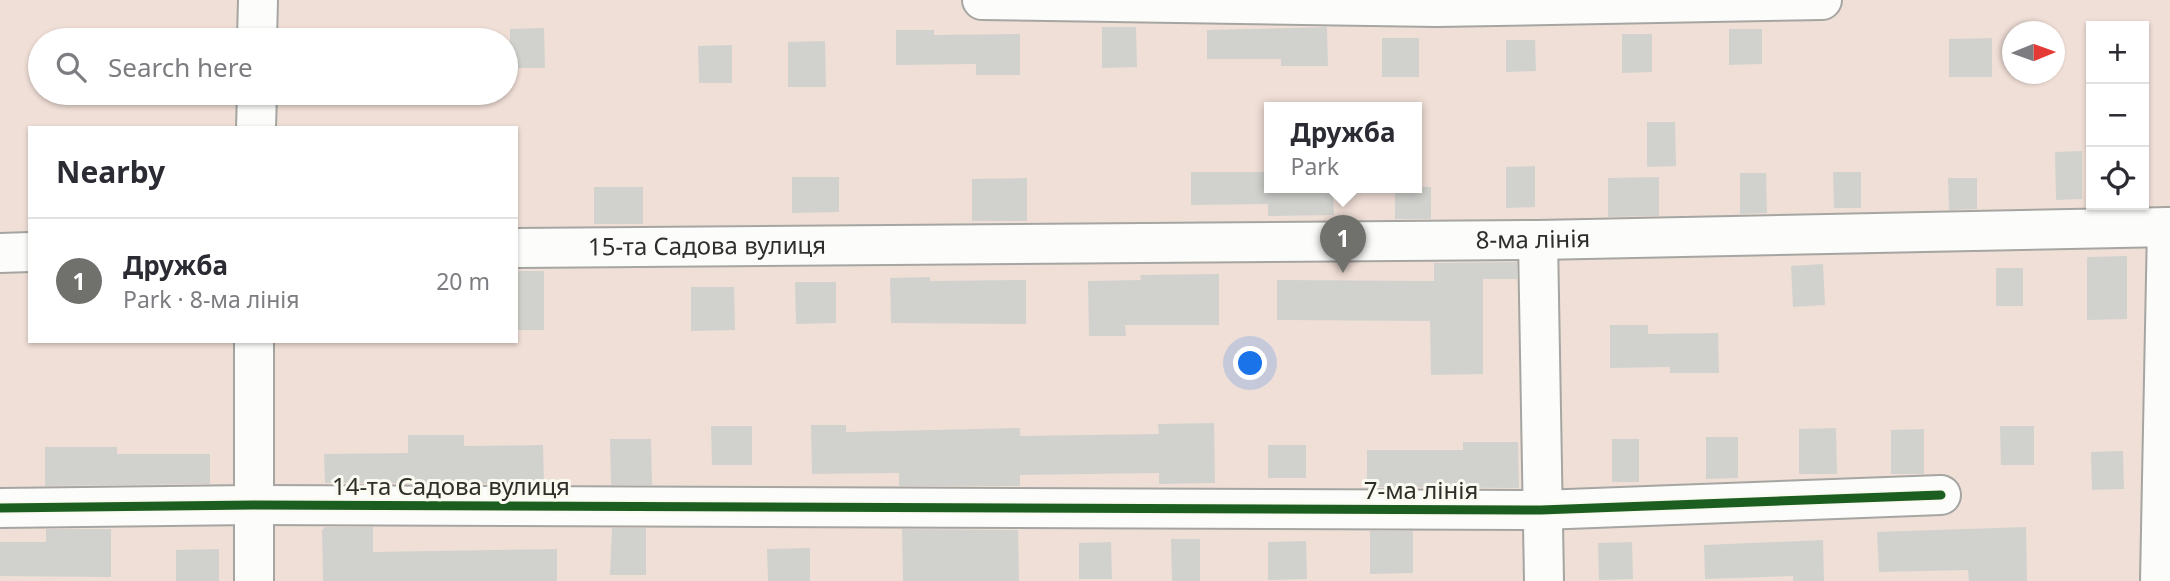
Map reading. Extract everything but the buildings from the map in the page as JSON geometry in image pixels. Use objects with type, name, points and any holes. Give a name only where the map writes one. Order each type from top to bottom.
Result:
[{"type":"street","points":[[257,28],[258,0]]},
{"type":"street","points":[[982,0],[1437,7],[1822,0]]},
{"type":"street","points":[[256,126],[257,105]]},
{"type":"street","points":[[2160,581],[2168,227]]},
{"type":"street","name":"8-ма лінія","points":[[897,246],[1538,240],[2168,227]]},
{"type":"street","points":[[1538,240],[1544,581]]},
{"type":"street","name":"15-та Садова вулиця","points":[[518,248],[897,246]]},
{"type":"street","points":[[0,253],[28,253]]},
{"type":"street","points":[[254,343],[254,581]]},
{"type":"street","name":"7-ма лінія","points":[[901,509],[1541,510],[1941,495]]},
{"type":"street","name":"14-та Садова вулиця","points":[[0,508],[253,505],[901,509]]},
{"type":"shaded area","points":[[0,0],[2170,0],[2170,581],[0,581]]},
{"type":"cycle path","points":[[0,508],[253,505],[1541,510],[1941,495]]},
{"type":"place","name":"Дружба","points":[[1343,273]]}]
